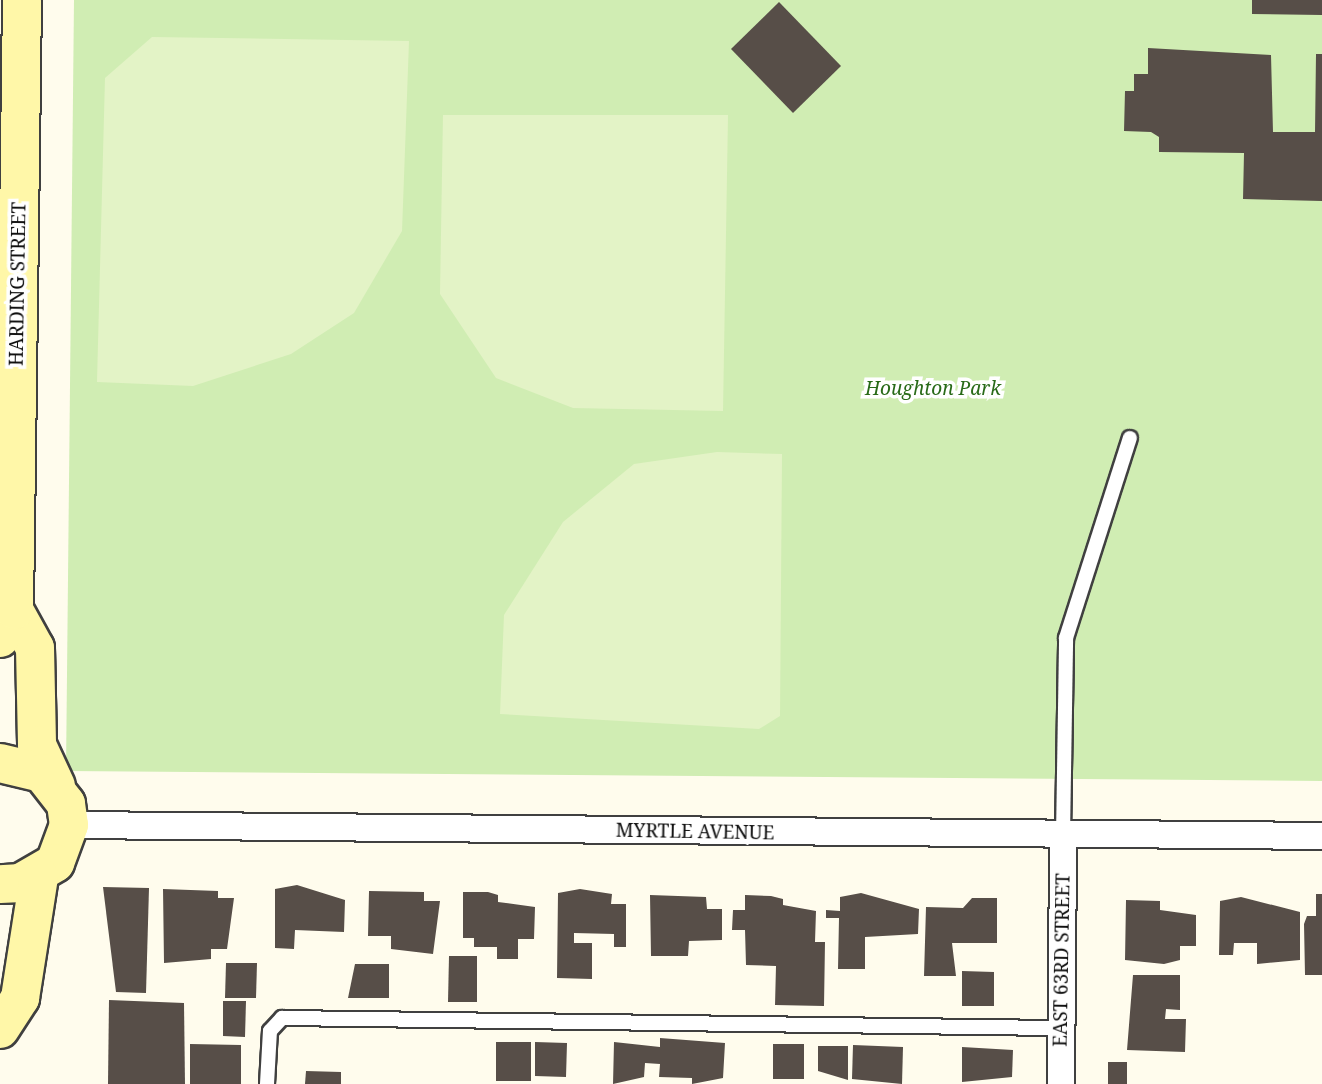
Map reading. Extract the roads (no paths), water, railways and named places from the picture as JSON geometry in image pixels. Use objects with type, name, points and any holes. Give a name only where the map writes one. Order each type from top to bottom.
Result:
[{"type":"street","name":"HARDING STREET","points":[[22,0],[7,624],[35,648],[37,745],[56,786],[69,825]]},
{"type":"street","points":[[0,763],[26,765],[56,786]]},
{"type":"street","name":"MYRTLE AVENUE","points":[[69,825],[1063,836],[1322,836]]},
{"type":"street","points":[[0,1029],[20,998],[39,876],[65,845],[69,825]]},
{"type":"street","name":"EAST 63RD STREET","points":[[1061,1084],[1063,836]]},
{"type":"street","points":[[0,884],[39,876]]},
{"type":"lane","points":[[1063,836],[1066,638],[1130,438]]},
{"type":"lane","points":[[267,1084],[270,1031],[282,1018],[1061,1027]]},
{"type":"park label","name":"Houghton Park","points":[[933,389]]}]
